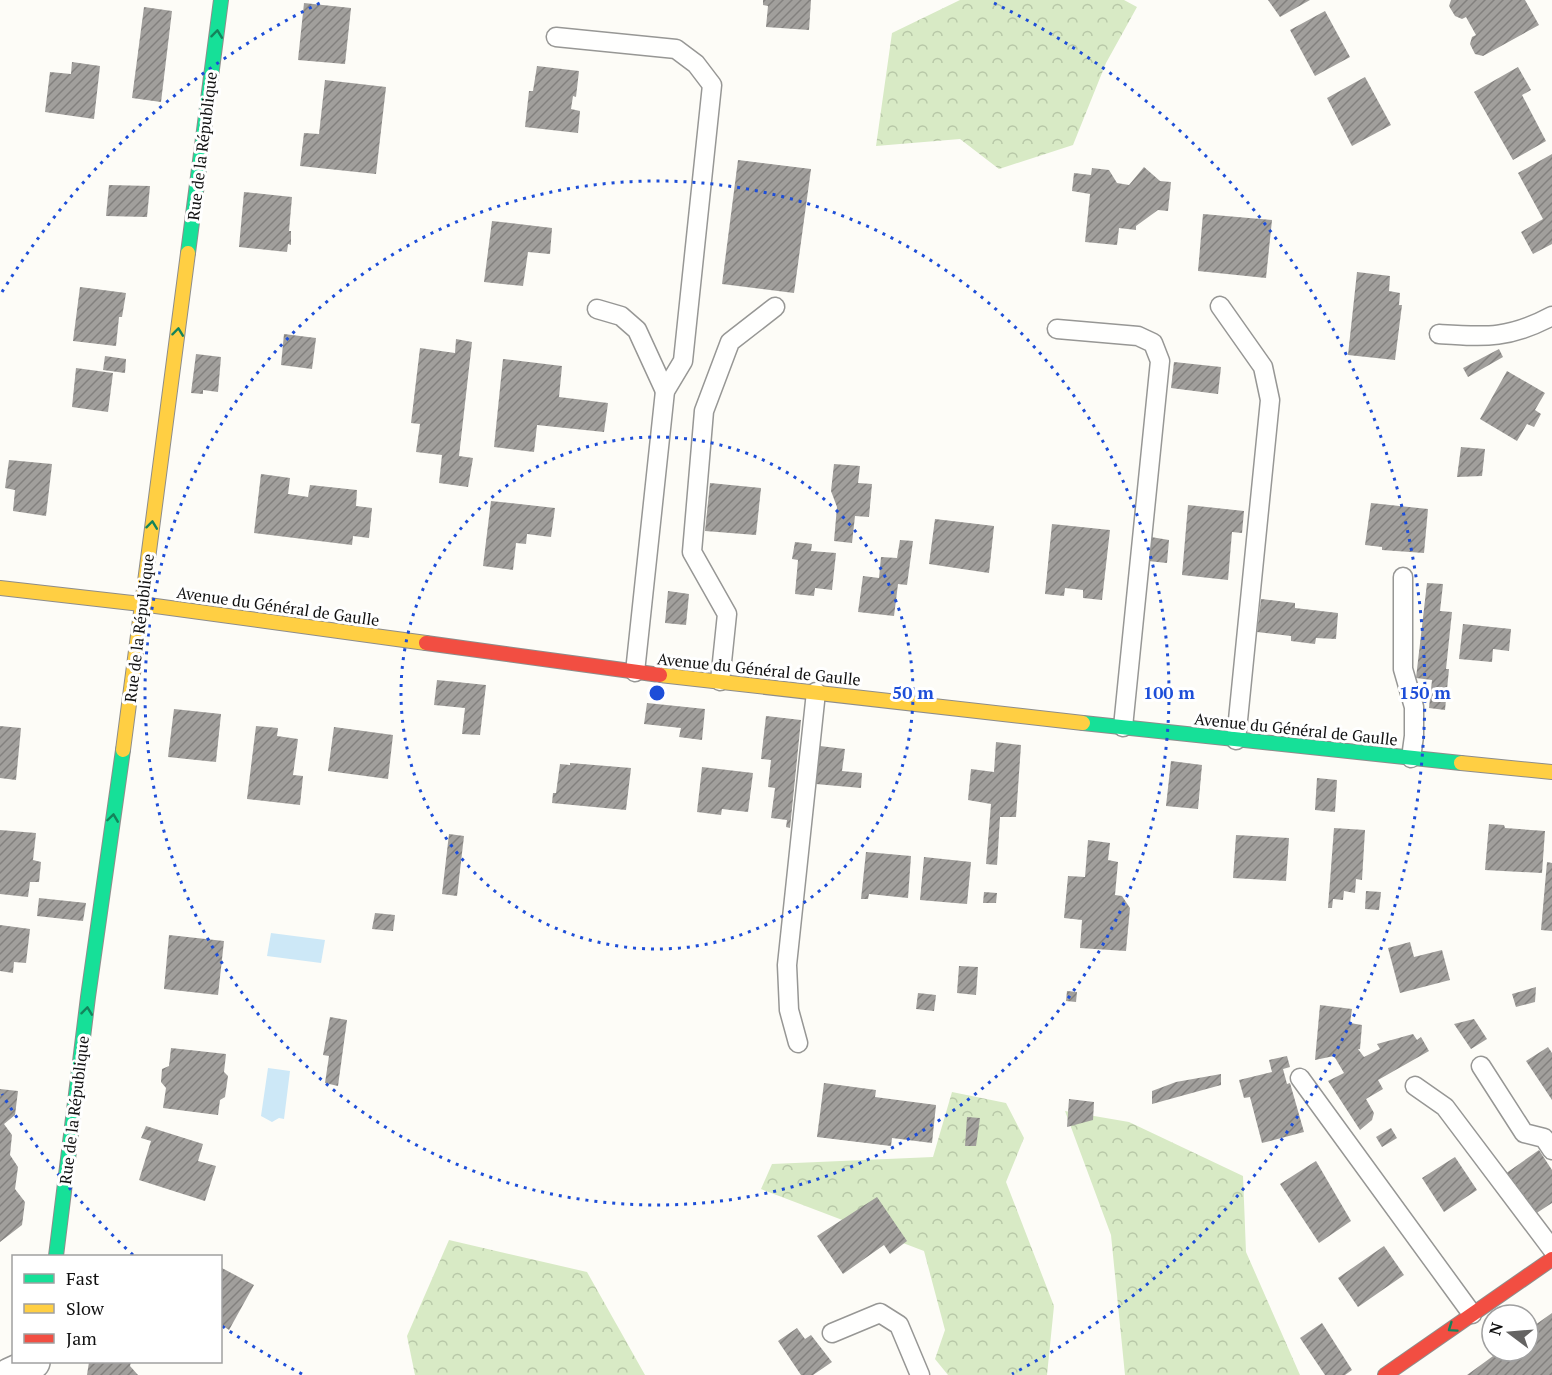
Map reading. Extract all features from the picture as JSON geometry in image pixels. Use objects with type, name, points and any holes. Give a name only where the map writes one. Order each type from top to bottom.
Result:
[{"type":"street","name":"Rue de la République","points":[[56,1255],[88,997],[139,636],[141,604],[221,0]]},
{"type":"street","name":"Avenue du Général de Gaulle","points":[[0,588],[141,604],[635,672],[1236,740],[1552,772]]},
{"type":"street","points":[[1385,1375],[1552,1259]]},
{"type":"street","points":[[10,1375],[32,1363]]},
{"type":"lane","points":[[556,37],[676,49],[696,64],[711,86],[683,361],[665,391],[635,672]]},
{"type":"lane","points":[[1220,306],[1263,367],[1270,400],[1236,740]]},
{"type":"lane","points":[[720,681],[727,614],[692,552],[704,411],[730,342],[775,307]]},
{"type":"lane","points":[[597,309],[621,316],[636,330],[665,391]]},
{"type":"lane","points":[[1439,334],[1489,337],[1529,329],[1552,316]]},
{"type":"lane","points":[[1057,329],[1138,336],[1153,343],[1160,361],[1123,727]]},
{"type":"lane","points":[[1402,577],[1403,669],[1414,706],[1411,758]]},
{"type":"lane","points":[[798,1042],[789,1010],[787,965],[816,692]]},
{"type":"lane","points":[[1481,1065],[1524,1133],[1544,1138],[1552,1150]]},
{"type":"lane","points":[[1300,1077],[1472,1314]]},
{"type":"lane","points":[[1415,1086],[1445,1107],[1552,1249]]},
{"type":"lane","points":[[831,1333],[880,1314],[900,1325],[920,1375]]},
{"type":"lane","points":[[1408,1359],[1417,1375]]},
{"type":"green space","points":[[960,0],[1124,0],[1137,7],[1106,63],[1073,145],[999,169],[960,139],[876,146],[892,33]]},
{"type":"green space","points":[[952,1092],[1006,1103],[1024,1138],[1006,1182],[1054,1306],[1047,1375],[948,1375],[935,1359],[945,1330],[924,1251],[761,1189],[772,1164],[933,1157]]},
{"type":"green space","points":[[1065,1111],[1129,1122],[1243,1176],[1246,1252],[1300,1375],[1125,1375],[1111,1235]]},
{"type":"green space","points":[[449,1240],[587,1272],[645,1375],[415,1375],[407,1336]]},
{"type":"water","points":[[271,933],[325,940],[321,963],[267,956]]},
{"type":"water","points":[[268,1068],[290,1071],[284,1119],[279,1118],[272,1122],[261,1116]]},
{"type":"building","points":[[763,0],[811,0],[809,30],[766,27],[768,6],[763,5]]},
{"type":"building","points":[[1268,0],[1310,0],[1280,17]]},
{"type":"building","points":[[1451,0],[1525,0],[1539,25],[1483,56],[1475,54],[1470,44],[1472,37],[1476,35],[1466,17],[1462,19],[1455,16],[1449,6]]},
{"type":"building","points":[[304,3],[351,8],[345,64],[298,60]]},
{"type":"building","points":[[144,7],[172,11],[161,102],[132,98]]},
{"type":"building","points":[[1325,11],[1350,57],[1315,76],[1290,30]]},
{"type":"building","points":[[72,62],[100,66],[94,119],[45,112],[50,72],[71,74]]},
{"type":"building","points":[[537,66],[579,71],[576,97],[573,96],[571,109],[580,111],[578,133],[525,127],[529,91],[533,91]]},
{"type":"building","points":[[1518,67],[1531,90],[1522,95],[1546,141],[1513,160],[1474,92]]},
{"type":"building","points":[[1365,77],[1391,125],[1352,146],[1327,98]]},
{"type":"building","points":[[325,80],[386,87],[376,174],[300,166],[304,133],[319,134]]},
{"type":"building","points":[[1552,154],[1552,244],[1533,254],[1521,232],[1543,219],[1518,173]]},
{"type":"building","points":[[738,160],[811,169],[794,293],[722,284]]},
{"type":"building","points":[[1144,167],[1160,181],[1171,182],[1168,211],[1158,210],[1136,226],[1136,230],[1119,228],[1117,245],[1085,242],[1090,194],[1072,191],[1074,173],[1091,175],[1092,168],[1109,170],[1117,183],[1129,185]]},
{"type":"building","points":[[109,185],[150,186],[147,217],[106,216]]},
{"type":"building","points":[[244,192],[292,197],[289,231],[291,231],[291,245],[288,244],[287,252],[239,247]]},
{"type":"building","points":[[1203,214],[1272,220],[1266,278],[1198,271]]},
{"type":"building","points":[[492,221],[552,228],[550,254],[528,252],[523,286],[484,282]]},
{"type":"building","points":[[1357,272],[1390,276],[1389,291],[1400,293],[1399,305],[1402,305],[1395,360],[1348,355]]},
{"type":"building","points":[[80,287],[126,293],[122,317],[119,317],[116,346],[73,341]]},
{"type":"building","points":[[284,334],[316,338],[312,369],[281,365]]},
{"type":"building","points":[[456,339],[472,342],[459,456],[473,458],[468,487],[439,483],[442,455],[416,452],[420,424],[411,423],[420,348],[455,353]]},
{"type":"building","points":[[1499,349],[1503,357],[1468,377],[1463,368]]},
{"type":"building","points":[[196,354],[221,357],[218,392],[203,390],[203,394],[191,393]]},
{"type":"building","points":[[105,356],[126,359],[125,373],[103,370]]},
{"type":"building","points":[[503,359],[562,366],[559,397],[608,403],[604,432],[537,425],[534,452],[494,447]]},
{"type":"building","points":[[1174,362],[1221,367],[1218,394],[1171,388]]},
{"type":"building","points":[[76,368],[113,373],[108,412],[72,407]]},
{"type":"building","points":[[1507,371],[1545,393],[1535,410],[1541,414],[1534,427],[1527,424],[1517,441],[1480,419]]},
{"type":"building","points":[[1461,447],[1485,449],[1482,476],[1457,477]]},
{"type":"building","points":[[9,460],[52,464],[46,516],[13,511],[15,490],[5,488]]},
{"type":"building","points":[[834,464],[860,466],[858,483],[872,484],[869,517],[855,516],[852,543],[834,541],[837,507],[831,491]]},
{"type":"building","points":[[261,474],[290,478],[288,494],[308,497],[310,485],[357,490],[356,506],[372,508],[369,538],[353,536],[352,545],[254,533]]},
{"type":"building","points":[[710,483],[761,488],[756,535],[705,531]]},
{"type":"building","points":[[491,501],[555,508],[551,537],[527,534],[526,544],[516,543],[513,570],[483,566]]},
{"type":"building","points":[[1371,503],[1428,509],[1424,553],[1382,550],[1382,547],[1365,545]]},
{"type":"building","points":[[1188,505],[1244,511],[1242,533],[1232,532],[1228,580],[1182,575]]},
{"type":"building","points":[[935,519],[994,526],[989,573],[929,564]]},
{"type":"building","points":[[1052,524],[1110,530],[1102,600],[1083,598],[1083,590],[1065,588],[1064,596],[1045,594]]},
{"type":"building","points":[[1151,537],[1169,540],[1167,563],[1148,561]]},
{"type":"building","points":[[900,540],[913,541],[907,585],[898,584],[894,616],[858,612],[863,576],[879,578],[881,557],[897,558]]},
{"type":"building","points":[[795,542],[812,544],[811,551],[836,553],[832,590],[815,588],[814,596],[795,594],[798,560],[792,559]]},
{"type":"building","points":[[1427,583],[1443,584],[1440,611],[1452,612],[1446,669],[1449,669],[1445,710],[1429,708],[1432,680],[1416,678]]},
{"type":"building","points":[[668,591],[689,594],[686,625],[665,623]]},
{"type":"building","points":[[1261,599],[1295,603],[1295,608],[1338,613],[1336,639],[1316,638],[1315,644],[1291,641],[1291,636],[1257,632]]},
{"type":"building","points":[[1463,624],[1511,629],[1509,651],[1493,649],[1492,662],[1459,659]]},
{"type":"building","points":[[437,680],[486,685],[480,735],[462,734],[465,708],[434,705]]},
{"type":"building","points":[[647,703],[705,709],[702,740],[679,737],[681,728],[644,724]]},
{"type":"building","points":[[174,709],[221,714],[216,762],[168,757]]},
{"type":"building","points":[[766,716],[801,720],[790,828],[786,827],[787,820],[771,818],[775,788],[768,787],[771,760],[761,759]]},
{"type":"building","points":[[0,726],[21,728],[16,780],[0,778]]},
{"type":"building","points":[[256,726],[278,728],[277,736],[298,739],[293,775],[303,776],[300,805],[247,799]]},
{"type":"building","points":[[334,727],[393,735],[388,779],[328,771]]},
{"type":"building","points":[[996,742],[1021,745],[1016,817],[1000,817],[997,865],[986,864],[991,804],[968,800],[971,769],[994,772]]},
{"type":"building","points":[[820,746],[845,749],[842,771],[862,773],[861,788],[816,784]]},
{"type":"building","points":[[1171,761],[1202,765],[1198,809],[1166,806]]},
{"type":"building","points":[[570,763],[631,768],[626,810],[552,803],[553,793],[556,793],[560,764],[570,765]]},
{"type":"building","points":[[702,767],[753,773],[748,812],[722,809],[721,815],[697,812]]},
{"type":"building","points":[[1317,778],[1337,780],[1335,812],[1315,810]]},
{"type":"building","points":[[1489,824],[1504,825],[1505,828],[1545,831],[1542,873],[1485,870]]},
{"type":"building","points":[[1334,828],[1365,830],[1362,880],[1356,879],[1355,893],[1344,891],[1343,900],[1333,899],[1332,908],[1328,908]]},
{"type":"building","points":[[0,830],[36,833],[33,860],[41,862],[39,882],[30,882],[28,897],[0,894]]},
{"type":"building","points":[[449,834],[464,836],[457,896],[442,894]]},
{"type":"building","points":[[1236,835],[1289,838],[1286,881],[1233,878]]},
{"type":"building","points":[[1088,840],[1110,843],[1108,860],[1118,862],[1115,895],[1122,896],[1130,908],[1126,951],[1080,948],[1082,920],[1064,918],[1068,876],[1085,877]]},
{"type":"building","points":[[866,852],[911,856],[908,898],[869,894],[868,899],[861,899]]},
{"type":"building","points":[[924,857],[971,862],[967,904],[920,900]]},
{"type":"building","points":[[1547,862],[1552,863],[1552,931],[1541,930]]},
{"type":"building","points":[[1366,891],[1381,892],[1379,910],[1365,909]]},
{"type":"building","points":[[984,892],[997,893],[996,903],[983,903]]},
{"type":"building","points":[[39,898],[86,903],[83,921],[37,916]]},
{"type":"building","points":[[375,913],[395,915],[393,931],[372,929]]},
{"type":"building","points":[[0,925],[30,929],[26,963],[14,962],[13,973],[0,971]]},
{"type":"building","points":[[169,935],[224,941],[218,995],[164,989]]},
{"type":"building","points":[[1410,942],[1414,957],[1442,950],[1450,980],[1400,993],[1388,948]]},
{"type":"building","points":[[959,966],[978,967],[976,995],[957,993]]},
{"type":"building","points":[[1536,987],[1535,1002],[1516,1007],[1512,994]]},
{"type":"building","points":[[1067,991],[1077,992],[1076,1002],[1066,1001]]},
{"type":"building","points":[[918,993],[936,995],[934,1011],[916,1009]]},
{"type":"building","points":[[1320,1005],[1352,1009],[1350,1023],[1362,1025],[1360,1049],[1358,1049],[1364,1057],[1380,1049],[1377,1044],[1413,1034],[1417,1040],[1421,1037],[1429,1051],[1378,1080],[1383,1089],[1366,1099],[1374,1113],[1372,1120],[1360,1130],[1328,1081],[1344,1073],[1334,1056],[1315,1060]]},
{"type":"building","points":[[330,1017],[347,1020],[338,1086],[325,1083],[329,1056],[323,1055]]},
{"type":"building","points":[[1474,1019],[1487,1039],[1471,1049],[1454,1024]]},
{"type":"building","points":[[1548,1047],[1552,1053],[1552,1100],[1526,1061]]},
{"type":"building","points":[[171,1048],[226,1054],[224,1072],[228,1076],[225,1097],[220,1100],[218,1115],[163,1108],[166,1088],[161,1082],[162,1069],[169,1066]]},
{"type":"building","points":[[1287,1056],[1290,1067],[1283,1069],[1287,1084],[1290,1083],[1304,1132],[1262,1143],[1250,1097],[1244,1098],[1239,1080],[1272,1072],[1269,1060]]},
{"type":"building","points":[[1221,1074],[1221,1085],[1152,1104],[1152,1091],[1176,1082]]},
{"type":"building","points":[[824,1083],[876,1090],[875,1097],[936,1105],[932,1143],[892,1138],[891,1146],[817,1137]]},
{"type":"building","points":[[0,1089],[18,1091],[15,1115],[4,1124],[12,1135],[10,1155],[18,1167],[15,1189],[25,1202],[22,1225],[0,1242]]},
{"type":"building","points":[[1069,1099],[1094,1102],[1093,1120],[1067,1127]]},
{"type":"building","points":[[967,1117],[980,1118],[976,1146],[965,1146]]},
{"type":"building","points":[[146,1126],[203,1144],[198,1161],[216,1166],[205,1201],[139,1180],[151,1141],[141,1138]]},
{"type":"building","points":[[1391,1128],[1397,1138],[1382,1147],[1376,1137]]},
{"type":"building","points":[[1539,1150],[1552,1170],[1552,1203],[1532,1216],[1505,1174]]},
{"type":"building","points":[[1455,1157],[1477,1190],[1444,1212],[1422,1178]]},
{"type":"building","points":[[1316,1161],[1351,1221],[1319,1243],[1280,1184]]},
{"type":"building","points":[[877,1197],[907,1241],[890,1254],[884,1245],[843,1274],[817,1236]]},
{"type":"building","points":[[1384,1246],[1404,1275],[1358,1307],[1338,1278]]},
{"type":"building","points":[[222,1268],[254,1285],[229,1330],[222,1325]]},
{"type":"building","points":[[1552,1313],[1552,1375],[1467,1375],[1484,1363],[1540,1363],[1540,1322]]},
{"type":"building","points":[[1322,1323],[1352,1370],[1345,1375],[1325,1375],[1300,1338]]},
{"type":"building","points":[[797,1328],[805,1339],[811,1335],[832,1362],[813,1375],[801,1375],[778,1341]]},
{"type":"building","points":[[89,1363],[131,1363],[130,1366],[138,1375],[87,1375]]},
{"type":"traffic: fast","points":[[188,253],[221,0]]},
{"type":"traffic: fast","points":[[1083,723],[1461,763]]},
{"type":"traffic: fast","points":[[56,1255],[88,997],[123,750]]},
{"type":"traffic: slow","points":[[123,750],[188,253]]},
{"type":"traffic: slow","points":[[0,588],[141,604],[426,643]]},
{"type":"traffic: slow","points":[[660,675],[1083,723]]},
{"type":"traffic: slow","points":[[1461,763],[1552,772]]},
{"type":"traffic: jam","points":[[426,643],[660,675]]},
{"type":"traffic: jam","points":[[1385,1375],[1552,1259]]}]
